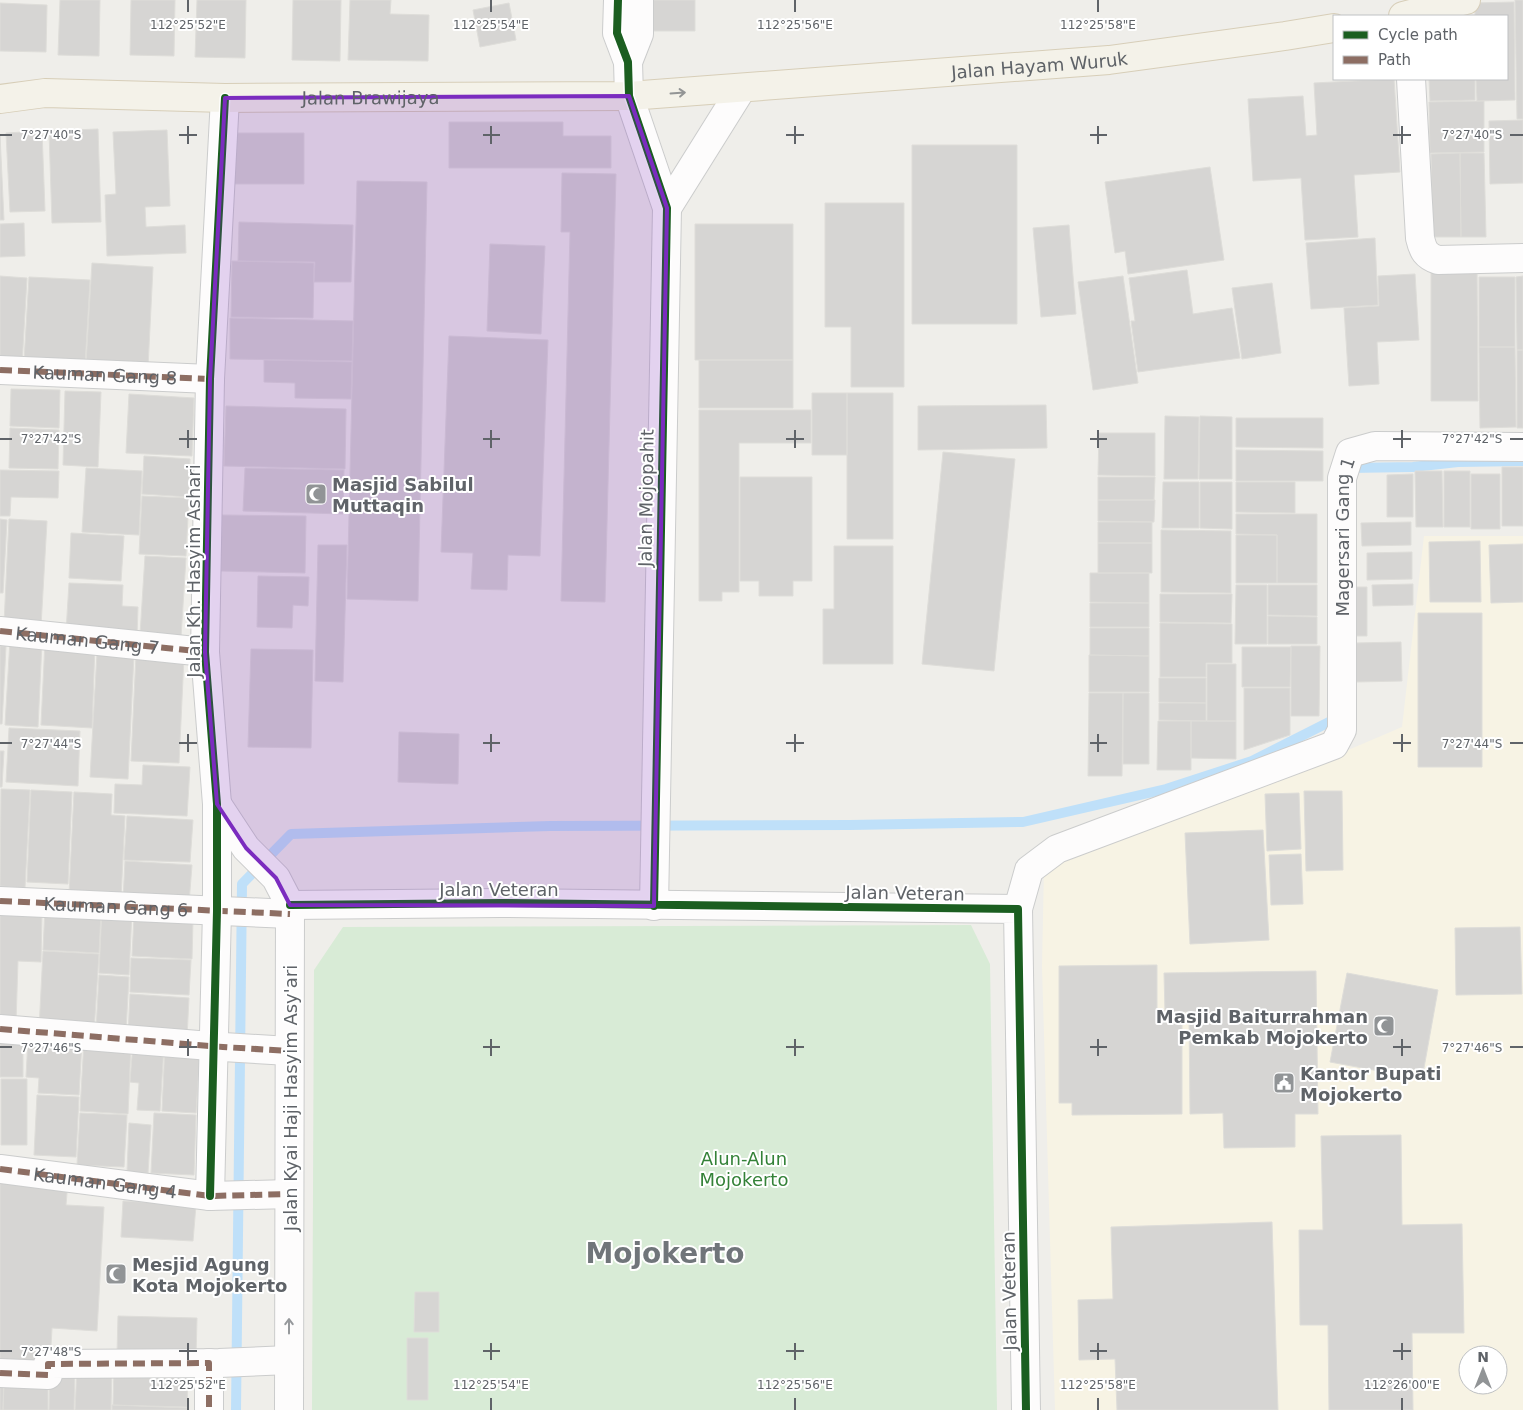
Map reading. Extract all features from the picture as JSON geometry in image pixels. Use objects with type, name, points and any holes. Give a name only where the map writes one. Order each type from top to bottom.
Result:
[{"type":"main road","points":[[1410,15],[1466,0]]},
{"type":"main road","name":"Jalan Hayam Wuruk","points":[[742,88],[1109,60],[1333,28]]},
{"type":"main road","name":"Jalan Brawijaya","points":[[0,99],[45,93],[225,98],[629,96],[742,88]]},
{"type":"street","points":[[618,0],[628,33]]},
{"type":"street","points":[[628,33],[639,0]]},
{"type":"street","name":"Jalan Mojopahit","points":[[628,33],[629,96],[667,208],[654,906]]},
{"type":"street","points":[[1410,80],[1420,238],[1423,250],[1428,256],[1438,260],[1523,258]]},
{"type":"street","points":[[667,208],[742,88]]},
{"type":"street","name":"Jalan Kh. Hasyim Ashari","points":[[216,1196],[228,1047],[225,912],[205,652],[210,379],[225,98]]},
{"type":"street","name":"Kauman Gang 8","points":[[0,370],[210,379]]},
{"type":"street","name":"Magersari Gang 1","points":[[1018,909],[1029,870],[1056,849],[1334,745],[1342,730],[1342,478],[1350,453],[1374,446],[1523,447]]},
{"type":"street","name":"Kauman Gang 7","points":[[0,632],[205,652]]},
{"type":"street","points":[[217,804],[246,848],[276,878],[290,910]]},
{"type":"street","name":"Kauman Gang 6","points":[[0,902],[262,913]]},
{"type":"street","name":"Jalan Veteran","points":[[262,913],[290,910],[500,903],[1018,909],[1026,1410]]},
{"type":"street","name":"Jalan Kyai Haji Hasyim Asy'ari","points":[[289,1410],[290,910]]},
{"type":"street","points":[[0,1029],[289,1051]]},
{"type":"street","name":"Kauman Gang 4","points":[[0,1169],[216,1196],[289,1194]]},
{"type":"street","points":[[0,1373],[48,1375],[48,1364],[223,1363],[289,1360]]},
{"type":"street","points":[[209,1410],[223,1363]]},
{"type":"highlighted area","points":[[629,96],[667,208],[654,906],[290,905],[276,878],[246,848],[217,804],[205,652],[210,379],[225,98]]},
{"type":"shaded area","name":"Kantor Bupati Mojokerto","points":[[1424,536],[1523,536],[1523,1410],[1055,1410],[1042,967],[1044,866],[1299,771],[1402,727]]},
{"type":"green space","name":"Alun-Alun Mojokerto","points":[[971,925],[990,964],[997,1410],[312,1410],[314,970],[343,927]]},
{"type":"building","points":[[60,0],[100,0],[99,56],[58,55]]},
{"type":"building","points":[[131,0],[175,0],[174,56],[130,55]]},
{"type":"building","points":[[197,0],[246,0],[245,58],[195,57]]},
{"type":"building","points":[[293,0],[341,0],[340,61],[292,60]]},
{"type":"building","points":[[350,0],[391,0],[390,14],[429,15],[428,61],[348,60]]},
{"type":"building","points":[[649,0],[695,0],[695,31],[648,31]]},
{"type":"building","points":[[1515,0],[1523,0],[1523,119],[1517,119]]},
{"type":"building","points":[[1514,2],[1515,100],[1477,101],[1476,80],[1508,80],[1508,15],[1475,15],[1475,3]]},
{"type":"building","points":[[0,3],[47,5],[46,52],[0,51]]},
{"type":"building","points":[[509,3],[516,40],[480,47],[473,10]]},
{"type":"building","points":[[1394,80],[1400,172],[1354,175],[1358,237],[1305,240],[1301,178],[1253,181],[1248,99],[1303,96],[1306,136],[1317,135],[1314,83]]},
{"type":"building","points":[[1429,80],[1475,80],[1475,100],[1430,101]]},
{"type":"building","points":[[1484,101],[1484,152],[1430,153],[1429,102]]},
{"type":"building","points":[[1523,120],[1523,183],[1490,184],[1489,121]]},
{"type":"building","points":[[449,122],[563,122],[563,136],[611,136],[611,168],[449,168]]},
{"type":"building","points":[[98,129],[101,222],[52,223],[49,131]]},
{"type":"building","points":[[167,130],[170,206],[145,207],[146,227],[185,225],[186,253],[107,256],[105,195],[116,194],[113,132]]},
{"type":"building","points":[[42,131],[45,211],[10,212],[6,133]]},
{"type":"building","points":[[230,133],[304,133],[304,184],[230,184]]},
{"type":"building","points":[[0,135],[4,220],[0,220]]},
{"type":"building","points":[[912,145],[1017,145],[1017,324],[912,324]]},
{"type":"building","points":[[1460,153],[1461,237],[1433,237],[1431,154]]},
{"type":"building","points":[[1460,153],[1484,153],[1486,237],[1461,237]]},
{"type":"building","points":[[1210,167],[1224,260],[1128,274],[1125,251],[1115,253],[1105,182]]},
{"type":"building","points":[[562,173],[616,174],[605,602],[561,601],[570,232],[561,232]]},
{"type":"building","points":[[357,181],[427,182],[418,601],[347,599]]},
{"type":"building","points":[[825,203],[904,203],[904,387],[851,387],[851,327],[825,327]]},
{"type":"building","points":[[239,222],[353,225],[351,282],[314,282],[315,262],[238,261]]},
{"type":"building","points":[[24,223],[25,256],[0,257],[0,224]]},
{"type":"building","points":[[695,224],[793,224],[793,360],[695,360]]},
{"type":"building","points":[[1069,225],[1076,314],[1041,317],[1033,228]]},
{"type":"building","points":[[1375,238],[1378,305],[1311,309],[1306,243]]},
{"type":"building","points":[[490,244],[545,246],[541,334],[487,331]]},
{"type":"building","points":[[232,261],[314,263],[313,318],[231,317]]},
{"type":"building","points":[[92,263],[153,267],[148,367],[86,364]]},
{"type":"building","points":[[1431,265],[1477,265],[1478,401],[1431,401]]},
{"type":"building","points":[[1187,270],[1193,314],[1232,308],[1240,358],[1138,372],[1131,321],[1135,321],[1129,278]]},
{"type":"building","points":[[1415,274],[1419,340],[1377,342],[1379,384],[1349,386],[1344,308],[1379,306],[1378,276]]},
{"type":"building","points":[[0,276],[27,278],[22,365],[0,364]]},
{"type":"building","points":[[1123,276],[1138,383],[1093,390],[1078,282]]},
{"type":"building","points":[[1523,276],[1523,350],[1517,350],[1516,277]]},
{"type":"building","points":[[29,277],[90,280],[85,365],[24,361]]},
{"type":"building","points":[[1479,277],[1515,277],[1515,347],[1479,347]]},
{"type":"building","points":[[1272,283],[1281,353],[1242,359],[1232,288]]},
{"type":"building","points":[[230,318],[353,321],[352,361],[230,359]]},
{"type":"building","points":[[449,336],[548,340],[540,556],[508,555],[507,590],[471,589],[473,553],[441,552]]},
{"type":"building","points":[[1479,347],[1515,347],[1516,427],[1480,428]]},
{"type":"building","points":[[1517,350],[1523,350],[1523,428],[1517,428]]},
{"type":"building","points":[[264,360],[352,362],[351,399],[295,398],[295,383],[264,382]]},
{"type":"building","points":[[699,360],[793,360],[793,408],[699,408]]},
{"type":"building","points":[[11,389],[60,390],[59,428],[10,426]]},
{"type":"building","points":[[65,391],[101,392],[98,467],[63,465]]},
{"type":"building","points":[[812,393],[847,393],[847,455],[812,455]]},
{"type":"building","points":[[847,393],[893,393],[893,539],[847,539]]},
{"type":"building","points":[[129,394],[194,398],[192,456],[126,453]]},
{"type":"building","points":[[1046,405],[1047,448],[918,450],[918,406]]},
{"type":"building","points":[[226,406],[346,409],[345,469],[224,466]]},
{"type":"building","points":[[699,410],[811,410],[811,443],[739,443],[739,592],[722,592],[722,601],[699,601]]},
{"type":"building","points":[[1165,416],[1199,417],[1198,479],[1164,479]]},
{"type":"building","points":[[1200,416],[1232,417],[1232,479],[1199,479]]},
{"type":"building","points":[[1236,418],[1323,418],[1323,448],[1236,447]]},
{"type":"building","points":[[10,428],[59,430],[58,469],[9,468]]},
{"type":"building","points":[[1099,433],[1155,433],[1155,476],[1098,475]]},
{"type":"building","points":[[1236,450],[1323,451],[1323,481],[1236,481]]},
{"type":"building","points":[[943,452],[1015,459],[994,671],[922,664]]},
{"type":"building","points":[[144,456],[190,459],[189,497],[142,494]]},
{"type":"building","points":[[1502,467],[1523,467],[1523,526],[1502,526]]},
{"type":"building","points":[[86,468],[142,471],[139,535],[82,532]]},
{"type":"building","points":[[245,468],[344,470],[343,514],[243,511]]},
{"type":"building","points":[[0,470],[59,471],[58,498],[11,497],[10,516],[0,516]]},
{"type":"building","points":[[1415,471],[1442,471],[1443,527],[1416,527]]},
{"type":"building","points":[[1444,471],[1470,471],[1470,527],[1444,527]]},
{"type":"building","points":[[1413,474],[1413,517],[1387,517],[1387,475]]},
{"type":"building","points":[[1471,474],[1500,474],[1500,529],[1471,529]]},
{"type":"building","points":[[740,477],[812,477],[812,581],[793,581],[793,596],[759,596],[759,581],[740,581]]},
{"type":"building","points":[[1098,477],[1155,477],[1154,500],[1098,500]]},
{"type":"building","points":[[1163,482],[1199,482],[1199,528],[1162,528]]},
{"type":"building","points":[[1200,482],[1232,482],[1232,529],[1200,528]]},
{"type":"building","points":[[1236,482],[1295,482],[1295,513],[1236,512]]},
{"type":"building","points":[[142,496],[189,498],[186,556],[139,554]]},
{"type":"building","points":[[1098,500],[1155,500],[1154,522],[1098,521]]},
{"type":"building","points":[[1236,514],[1317,514],[1317,583],[1277,583],[1277,535],[1236,534]]},
{"type":"building","points":[[222,515],[306,516],[305,573],[221,571]]},
{"type":"building","points":[[0,519],[7,520],[3,593],[0,593]]},
{"type":"building","points":[[9,519],[47,521],[41,626],[4,624]]},
{"type":"building","points":[[1098,522],[1152,522],[1152,543],[1098,543]]},
{"type":"building","points":[[1411,522],[1411,545],[1362,546],[1361,523]]},
{"type":"building","points":[[1161,530],[1231,531],[1231,593],[1161,592]]},
{"type":"building","points":[[71,533],[124,536],[121,581],[69,578]]},
{"type":"building","points":[[1236,535],[1277,535],[1277,583],[1236,583]]},
{"type":"building","points":[[1480,541],[1481,602],[1430,602],[1429,542]]},
{"type":"building","points":[[1098,543],[1152,543],[1152,573],[1098,573]]},
{"type":"building","points":[[1523,544],[1523,602],[1491,603],[1489,545]]},
{"type":"building","points":[[318,545],[347,545],[343,682],[315,681]]},
{"type":"building","points":[[834,546],[893,546],[893,664],[823,664],[823,609],[834,609]]},
{"type":"building","points":[[1412,552],[1412,579],[1367,580],[1367,553]]},
{"type":"building","points":[[145,556],[186,558],[181,637],[140,635]]},
{"type":"building","points":[[1090,573],[1149,573],[1149,603],[1090,602]]},
{"type":"building","points":[[258,576],[309,577],[308,606],[293,605],[292,628],[257,627]]},
{"type":"building","points":[[69,583],[123,585],[122,606],[138,607],[137,636],[66,632]]},
{"type":"building","points":[[1413,584],[1413,605],[1373,606],[1372,585]]},
{"type":"building","points":[[1236,585],[1267,585],[1267,644],[1235,644]]},
{"type":"building","points":[[1268,585],[1317,585],[1317,616],[1268,615]]},
{"type":"building","points":[[1352,587],[1367,587],[1367,636],[1352,636]]},
{"type":"building","points":[[1160,594],[1232,594],[1231,623],[1160,622]]},
{"type":"building","points":[[1090,603],[1149,603],[1149,627],[1090,627]]},
{"type":"building","points":[[1418,613],[1482,613],[1482,767],[1418,767]]},
{"type":"building","points":[[1268,616],[1317,617],[1317,644],[1268,644]]},
{"type":"building","points":[[1160,623],[1232,624],[1232,663],[1206,663],[1206,677],[1160,677]]},
{"type":"building","points":[[1090,628],[1149,628],[1149,656],[1090,655]]},
{"type":"building","points":[[10,640],[42,642],[38,727],[5,725]]},
{"type":"building","points":[[45,642],[95,644],[92,728],[41,725]]},
{"type":"building","points":[[1401,642],[1402,681],[1355,682],[1355,643]]},
{"type":"building","points":[[0,646],[6,646],[2,724],[0,724]]},
{"type":"building","points":[[1291,646],[1320,646],[1319,716],[1291,716]]},
{"type":"building","points":[[1242,647],[1291,647],[1290,687],[1242,687]]},
{"type":"building","points":[[251,649],[313,650],[311,748],[248,747]]},
{"type":"building","points":[[97,653],[134,655],[128,779],[90,777]]},
{"type":"building","points":[[136,655],[184,657],[179,763],[131,761]]},
{"type":"building","points":[[1089,655],[1149,656],[1149,692],[1089,692]]},
{"type":"building","points":[[1207,664],[1236,664],[1236,721],[1207,721]]},
{"type":"building","points":[[1159,678],[1206,678],[1206,703],[1159,702]]},
{"type":"building","points":[[1244,688],[1290,688],[1290,735],[1244,750]]},
{"type":"building","points":[[1089,693],[1123,693],[1122,776],[1088,776]]},
{"type":"building","points":[[1123,693],[1149,693],[1149,764],[1123,764]]},
{"type":"building","points":[[1159,703],[1206,703],[1206,721],[1159,720]]},
{"type":"building","points":[[1158,721],[1191,721],[1191,770],[1157,770]]},
{"type":"building","points":[[1191,721],[1236,721],[1236,759],[1191,758]]},
{"type":"building","points":[[9,728],[80,731],[78,786],[6,782]]},
{"type":"building","points":[[399,732],[459,734],[458,784],[398,782]]},
{"type":"building","points":[[0,751],[4,751],[2,787],[0,787]]},
{"type":"building","points":[[143,765],[190,767],[187,816],[114,813],[115,784],[142,785]]},
{"type":"building","points":[[1,789],[30,790],[25,888],[0,886]]},
{"type":"building","points":[[31,790],[72,792],[68,884],[27,882]]},
{"type":"building","points":[[1304,791],[1342,791],[1343,870],[1306,871]]},
{"type":"building","points":[[74,792],[112,794],[111,815],[125,816],[121,898],[69,895]]},
{"type":"building","points":[[1299,793],[1301,849],[1267,851],[1265,794]]},
{"type":"building","points":[[127,816],[193,820],[190,862],[124,860]]},
{"type":"building","points":[[1263,830],[1269,940],[1190,944],[1185,833]]},
{"type":"building","points":[[1301,854],[1303,904],[1271,905],[1269,855]]},
{"type":"building","points":[[125,861],[192,865],[189,903],[123,900]]},
{"type":"building","points":[[45,908],[101,912],[99,953],[43,950]]},
{"type":"building","points":[[102,909],[132,911],[129,975],[99,973]]},
{"type":"building","points":[[0,911],[42,912],[41,962],[18,961],[16,1023],[0,1022]]},
{"type":"building","points":[[134,917],[193,919],[192,959],[132,956]]},
{"type":"building","points":[[1520,927],[1522,994],[1456,995],[1455,928]]},
{"type":"building","points":[[43,951],[99,954],[94,1032],[39,1029]]},
{"type":"building","points":[[131,958],[191,960],[189,995],[130,992]]},
{"type":"building","points":[[1157,965],[1157,1017],[1182,1017],[1182,1114],[1072,1115],[1072,1103],[1059,1103],[1059,966]]},
{"type":"building","points":[[1316,971],[1318,1114],[1295,1114],[1295,1147],[1224,1148],[1223,1113],[1190,1114],[1189,1012],[1165,1012],[1164,973]]},
{"type":"building","name":"Masjid Baiturrahman Pemkab Mojokerto","points":[[1347,973],[1438,990],[1422,1079],[1330,1062]]},
{"type":"building","points":[[99,975],[129,977],[126,1031],[96,1029]]},
{"type":"building","points":[[130,994],[189,998],[187,1038],[128,1035]]},
{"type":"building","points":[[0,1033],[23,1033],[23,1077],[0,1077]]},
{"type":"building","points":[[28,1039],[82,1041],[79,1095],[38,1093],[39,1078],[26,1077]]},
{"type":"building","points":[[84,1041],[131,1043],[128,1114],[80,1111]]},
{"type":"building","points":[[133,1043],[164,1045],[160,1111],[137,1110],[139,1083],[130,1082]]},
{"type":"building","points":[[165,1045],[200,1046],[196,1113],[162,1111]]},
{"type":"building","points":[[1,1079],[27,1079],[27,1145],[1,1145]]},
{"type":"building","points":[[37,1095],[79,1097],[76,1157],[34,1155]]},
{"type":"building","points":[[80,1113],[127,1115],[124,1167],[77,1165]]},
{"type":"building","points":[[154,1113],[196,1115],[194,1175],[151,1173]]},
{"type":"building","points":[[129,1123],[151,1125],[148,1173],[127,1172]]},
{"type":"building","points":[[1401,1135],[1402,1225],[1462,1224],[1464,1333],[1412,1333],[1413,1410],[1329,1410],[1328,1325],[1300,1325],[1299,1230],[1323,1230],[1321,1136]]},
{"type":"building","points":[[0,1177],[68,1181],[66,1205],[104,1207],[97,1331],[52,1328],[50,1363],[0,1360]]},
{"type":"building","points":[[123,1201],[196,1205],[193,1241],[121,1237]]},
{"type":"building","points":[[1272,1222],[1278,1410],[1117,1410],[1115,1359],[1079,1360],[1078,1300],[1113,1299],[1111,1227]]},
{"type":"building","points":[[415,1292],[439,1292],[439,1332],[414,1332]]},
{"type":"building","points":[[118,1316],[197,1318],[196,1356],[117,1354]]},
{"type":"building","points":[[407,1338],[428,1338],[428,1400],[407,1400]]},
{"type":"building","points":[[50,1367],[75,1368],[74,1410],[49,1410]]},
{"type":"building","points":[[77,1367],[112,1368],[111,1410],[75,1410]]},
{"type":"building","points":[[114,1367],[188,1369],[187,1407],[113,1405]]},
{"type":"building","points":[[0,1374],[4,1374],[3,1410],[0,1410]]},
{"type":"building","points":[[4,1383],[48,1384],[48,1410],[3,1410]]},
{"type":"building","points":[[112,1405],[187,1408],[187,1410],[112,1410]]},
{"type":"waterway","points":[[1348,468],[1413,467],[1458,462],[1523,461]]},
{"type":"waterway","points":[[236,1410],[242,884],[291,834],[550,826],[850,825],[1023,822],[1166,789],[1252,761],[1341,716]]},
{"type":"marked path","points":[[0,370],[210,379]]},
{"type":"marked path","points":[[0,631],[205,652]]},
{"type":"marked path","points":[[0,901],[290,914]]},
{"type":"marked path","points":[[0,1029],[289,1051]]},
{"type":"marked path","points":[[0,1169],[210,1196],[289,1194]]},
{"type":"marked path","points":[[0,1373],[48,1375],[48,1364],[209,1363],[209,1410]]},
{"type":"cycle path","points":[[618,0],[617,33],[628,62],[629,96],[667,208],[654,906]]},
{"type":"cycle path","points":[[210,1196],[217,911],[217,804],[205,652],[210,379],[225,98]]},
{"type":"cycle path","points":[[290,905],[500,903],[1018,909],[1026,1410]]},
{"type":"place","name":"Masjid Sabilul Muttaqin","points":[[316,494]]},
{"type":"place","name":"Masjid Baiturrahman Pemkab Mojokerto","points":[[1384,1026]]},
{"type":"place","name":"Kantor Bupati Mojokerto","points":[[1284,1083]]},
{"type":"place","name":"Mesjid Agung Kota Mojokerto","points":[[116,1274]]},
{"type":"district","name":"Mojokerto","points":[[665,1253]]}]
